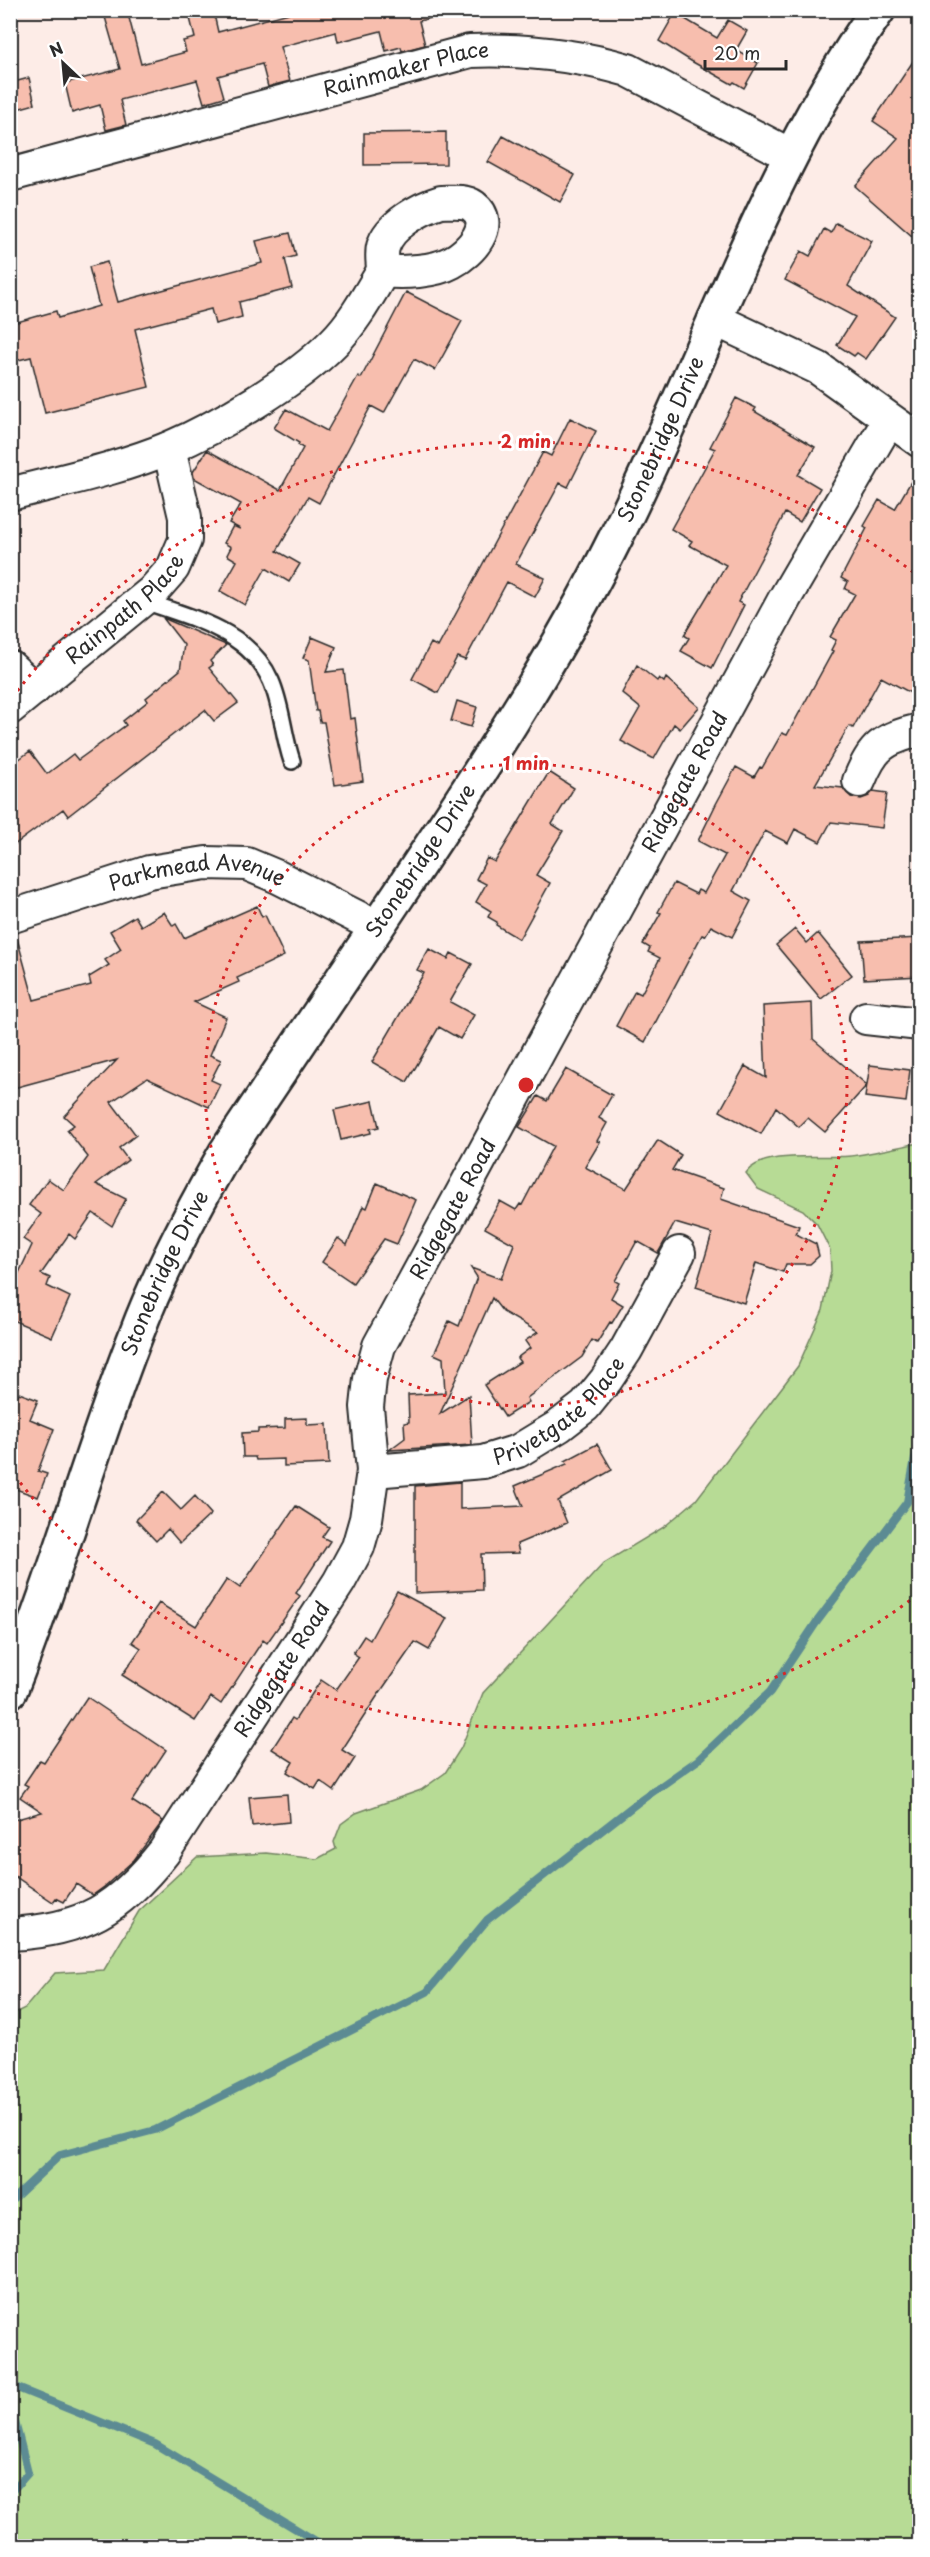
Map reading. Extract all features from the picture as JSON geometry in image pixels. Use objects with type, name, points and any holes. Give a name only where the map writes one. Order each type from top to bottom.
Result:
[{"type":"street","name":"Stonebridge Drive","points":[[10,1691],[136,1335],[160,1277],[193,1210],[226,1152],[466,794],[530,692],[586,595],[641,485],[790,155],[827,89],[878,10]]},
{"type":"street","name":"Rainmaker Place","points":[[10,175],[460,53],[490,50],[510,50],[591,61],[628,70],[790,155]]},
{"type":"street","points":[[10,494],[105,469],[169,448],[243,409],[306,368],[334,342],[354,318],[383,271]]},
{"type":"street","points":[[714,319],[818,368],[920,441]]},
{"type":"street","name":"Ridgegate Road","points":[[10,1934],[45,1932],[81,1921],[113,1905],[140,1882],[164,1852],[339,1582],[358,1547],[366,1519],[373,1471],[367,1407],[370,1379],[379,1346],[780,609],[889,420]]},
{"type":"street","name":"Rainpath Place","points":[[22,698],[142,600],[173,568],[185,540],[185,518],[169,448]]},
{"type":"street","points":[[10,667],[22,698]]},
{"type":"street","points":[[859,781],[867,760],[880,744],[898,735],[920,730]]},
{"type":"street","name":"Parkmead Avenue","points":[[10,917],[149,872],[206,863],[246,864],[377,927]]},
{"type":"street","points":[[866,1018],[920,1024]]},
{"type":"street","name":"Privetgate Place","points":[[373,1471],[483,1462],[518,1451],[559,1426],[585,1406],[606,1380],[626,1350],[679,1253]]},
{"type":"lane","points":[[142,600],[228,633],[244,643],[271,681],[292,761]]},
{"type":"green space","points":[[919,1143],[919,2546],[13,2546],[10,2544],[11,2015],[25,2008],[55,1973],[104,1970],[139,1911],[197,1857],[266,1853],[317,1859],[336,1849],[334,1842],[341,1824],[356,1813],[421,1790],[445,1773],[461,1748],[483,1693],[604,1563],[664,1527],[696,1500],[798,1366],[823,1310],[831,1271],[830,1250],[817,1224],[803,1210],[758,1189],[746,1173],[754,1166],[780,1158],[851,1156]]},
{"type":"building","points":[[103,10],[127,10],[141,64],[186,52],[183,41],[195,38],[188,10],[213,10],[218,32],[300,10],[430,10],[431,18],[419,21],[425,45],[402,51],[401,47],[386,51],[381,31],[338,42],[336,32],[280,47],[290,81],[268,87],[262,64],[218,76],[224,97],[204,103],[197,80],[120,100],[126,125],[106,130],[100,105],[72,113],[65,83],[120,69]]},
{"type":"building","points":[[675,13],[717,38],[728,20],[747,31],[736,50],[758,63],[744,88],[734,82],[732,84],[659,41]]},
{"type":"building","points":[[920,51],[920,243],[855,186],[898,138],[873,121]]},
{"type":"building","points":[[29,78],[35,104],[10,111],[10,83]]},
{"type":"building","points":[[446,132],[446,164],[364,165],[364,133]]},
{"type":"building","points":[[503,136],[575,175],[560,202],[488,162]]},
{"type":"building","points":[[836,223],[872,241],[848,286],[895,317],[866,359],[857,353],[854,356],[837,345],[855,317],[785,280],[801,251],[810,256],[824,229],[831,233]]},
{"type":"building","points":[[290,233],[296,256],[285,259],[292,288],[239,302],[242,317],[215,324],[211,309],[135,329],[149,387],[45,413],[31,357],[10,362],[10,324],[56,311],[58,318],[99,306],[89,267],[107,262],[118,302],[262,263],[256,241]]},
{"type":"building","points":[[406,292],[462,321],[435,370],[414,359],[384,413],[371,406],[319,503],[308,497],[277,551],[300,564],[289,582],[266,568],[245,605],[220,591],[237,561],[227,555],[231,547],[224,543],[233,526],[240,529],[229,523],[241,504],[194,478],[193,472],[207,450],[280,490],[303,448],[298,445],[299,443],[274,428],[286,409],[327,431],[358,376],[361,378]]},
{"type":"building","points":[[736,398],[756,408],[754,411],[815,447],[798,475],[820,488],[800,522],[785,513],[738,602],[744,605],[712,668],[681,651],[689,638],[684,635],[726,565],[689,545],[692,541],[671,529],[715,449],[710,447]]},
{"type":"building","points":[[570,418],[596,431],[568,487],[560,483],[516,564],[545,578],[535,597],[507,582],[465,660],[457,657],[438,693],[412,679],[431,643],[438,647],[543,452],[551,456]]},
{"type":"building","points":[[920,466],[920,698],[881,677],[853,728],[849,726],[815,785],[843,788],[851,797],[861,799],[869,796],[873,791],[887,793],[882,828],[831,822],[820,842],[795,829],[788,843],[765,831],[733,891],[751,901],[732,937],[711,926],[705,936],[702,935],[645,1042],[616,1026],[635,991],[641,994],[660,958],[648,952],[650,948],[643,944],[661,913],[658,912],[674,883],[696,894],[698,890],[704,893],[725,855],[698,841],[716,804],[736,767],[754,777],[760,767],[762,768],[782,733],[787,735],[833,651],[831,650],[836,640],[830,637],[855,594],[845,589],[848,582],[841,578],[867,528],[864,526],[879,500],[895,509]]},
{"type":"building","points":[[163,618],[226,645],[210,661],[213,665],[209,668],[238,703],[214,721],[205,710],[68,816],[63,809],[10,848],[10,766],[30,751],[47,774],[73,754],[78,760],[126,725],[123,721],[148,701],[146,698],[180,670],[184,645]]},
{"type":"building","points":[[312,637],[336,647],[326,672],[344,670],[350,719],[355,718],[363,781],[335,785],[324,722],[320,722],[318,711],[316,711],[309,660],[303,658]]},
{"type":"building","points":[[637,665],[657,681],[659,678],[664,682],[666,678],[699,707],[680,729],[674,724],[654,759],[621,741],[640,708],[622,693]]},
{"type":"building","points":[[457,701],[477,707],[471,727],[451,721]]},
{"type":"building","points":[[549,772],[574,788],[552,824],[563,831],[536,875],[550,883],[519,939],[496,925],[497,922],[488,917],[491,911],[476,902],[486,884],[476,879],[487,858],[495,862]]},
{"type":"building","points":[[257,906],[262,917],[265,915],[284,956],[237,978],[239,982],[194,1002],[226,1017],[210,1055],[221,1060],[211,1080],[220,1084],[209,1107],[147,1078],[111,1102],[136,1135],[119,1148],[128,1160],[96,1184],[126,1199],[112,1226],[93,1213],[75,1239],[69,1234],[41,1274],[50,1278],[47,1286],[70,1297],[52,1337],[10,1319],[10,1292],[32,1245],[23,1239],[41,1214],[29,1205],[48,1179],[64,1190],[88,1157],[67,1130],[74,1125],[64,1116],[117,1060],[10,1089],[10,938],[17,938],[34,1000],[91,985],[89,977],[109,965],[105,960],[121,949],[110,931],[135,916],[141,926],[164,912],[173,926],[176,924],[184,938]]},
{"type":"building","points":[[795,929],[807,943],[818,933],[852,975],[821,999],[776,945]]},
{"type":"building","points":[[920,938],[920,976],[864,979],[861,941]]},
{"type":"building","points":[[429,949],[448,959],[451,953],[472,964],[450,1002],[474,1015],[460,1039],[439,1027],[407,1082],[372,1062],[424,973],[417,970]]},
{"type":"building","points":[[812,1003],[813,1039],[867,1085],[825,1132],[808,1118],[799,1127],[776,1107],[761,1134],[720,1111],[745,1066],[766,1078],[763,1006]]},
{"type":"building","points":[[870,1065],[910,1070],[906,1102],[865,1097]]},
{"type":"building","points":[[566,1069],[612,1095],[599,1118],[607,1123],[597,1141],[600,1142],[585,1167],[626,1189],[658,1140],[681,1155],[672,1170],[724,1188],[721,1199],[799,1226],[796,1234],[816,1244],[819,1256],[810,1264],[786,1264],[783,1272],[756,1263],[744,1303],[696,1287],[712,1234],[675,1223],[658,1253],[637,1241],[615,1281],[619,1283],[611,1298],[623,1305],[597,1343],[592,1340],[582,1357],[527,1398],[529,1402],[505,1417],[484,1385],[520,1362],[517,1358],[530,1348],[525,1341],[538,1332],[503,1312],[492,1298],[440,1414],[469,1395],[472,1445],[389,1450],[405,1438],[404,1423],[409,1422],[408,1395],[445,1393],[443,1358],[434,1354],[449,1321],[459,1326],[477,1277],[471,1268],[501,1279],[514,1244],[485,1228],[500,1201],[516,1210],[520,1204],[522,1205],[553,1146],[519,1127],[538,1096],[547,1101]]},
{"type":"building","points":[[373,1101],[379,1127],[370,1129],[371,1133],[341,1140],[334,1110]]},
{"type":"building","points":[[377,1183],[416,1200],[397,1244],[384,1239],[353,1283],[322,1262],[338,1238],[347,1245],[363,1206],[367,1208]]},
{"type":"building","points":[[19,1393],[38,1400],[30,1419],[54,1429],[38,1471],[47,1474],[38,1497],[10,1487],[10,1477],[18,1455],[13,1466],[10,1466],[10,1412]]},
{"type":"building","points":[[307,1418],[307,1425],[327,1424],[329,1464],[284,1466],[284,1459],[256,1460],[255,1457],[243,1457],[242,1433],[258,1432],[258,1429],[285,1428],[285,1419]]},
{"type":"building","points":[[597,1444],[612,1470],[558,1501],[567,1523],[517,1544],[519,1553],[481,1554],[482,1590],[415,1593],[415,1486],[460,1482],[460,1509],[523,1506],[515,1486],[567,1464],[565,1461]]},
{"type":"building","points":[[163,1492],[181,1510],[195,1496],[211,1514],[180,1543],[168,1529],[156,1541],[136,1520]]},
{"type":"building","points":[[296,1506],[329,1527],[322,1537],[330,1541],[296,1593],[300,1596],[267,1643],[263,1640],[221,1704],[211,1697],[195,1721],[122,1675],[141,1648],[132,1642],[159,1603],[196,1626],[227,1579],[240,1588]]},
{"type":"building","points":[[397,1591],[447,1618],[429,1650],[415,1642],[342,1750],[355,1758],[334,1791],[320,1781],[315,1789],[287,1772],[293,1762],[272,1749],[292,1718],[295,1720],[321,1680],[336,1690],[359,1657],[353,1653],[364,1636],[370,1640]]},
{"type":"building","points":[[87,1697],[166,1750],[132,1801],[163,1821],[134,1860],[104,1887],[93,1895],[76,1884],[64,1902],[56,1898],[53,1902],[10,1873],[10,1821],[42,1812],[20,1797],[28,1786],[24,1784],[40,1760],[44,1762]]},
{"type":"building","points":[[287,1794],[289,1822],[252,1826],[249,1797]]},
{"type":"waterway","points":[[10,2202],[60,2155],[155,2130],[427,1992],[487,1920],[637,1803],[698,1760],[770,1692],[816,1623],[907,1502],[920,1431]]},
{"type":"waterway","points":[[10,2385],[155,2444],[324,2546]]},
{"type":"waterway","points":[[10,2402],[28,2473],[10,2493]]}]
